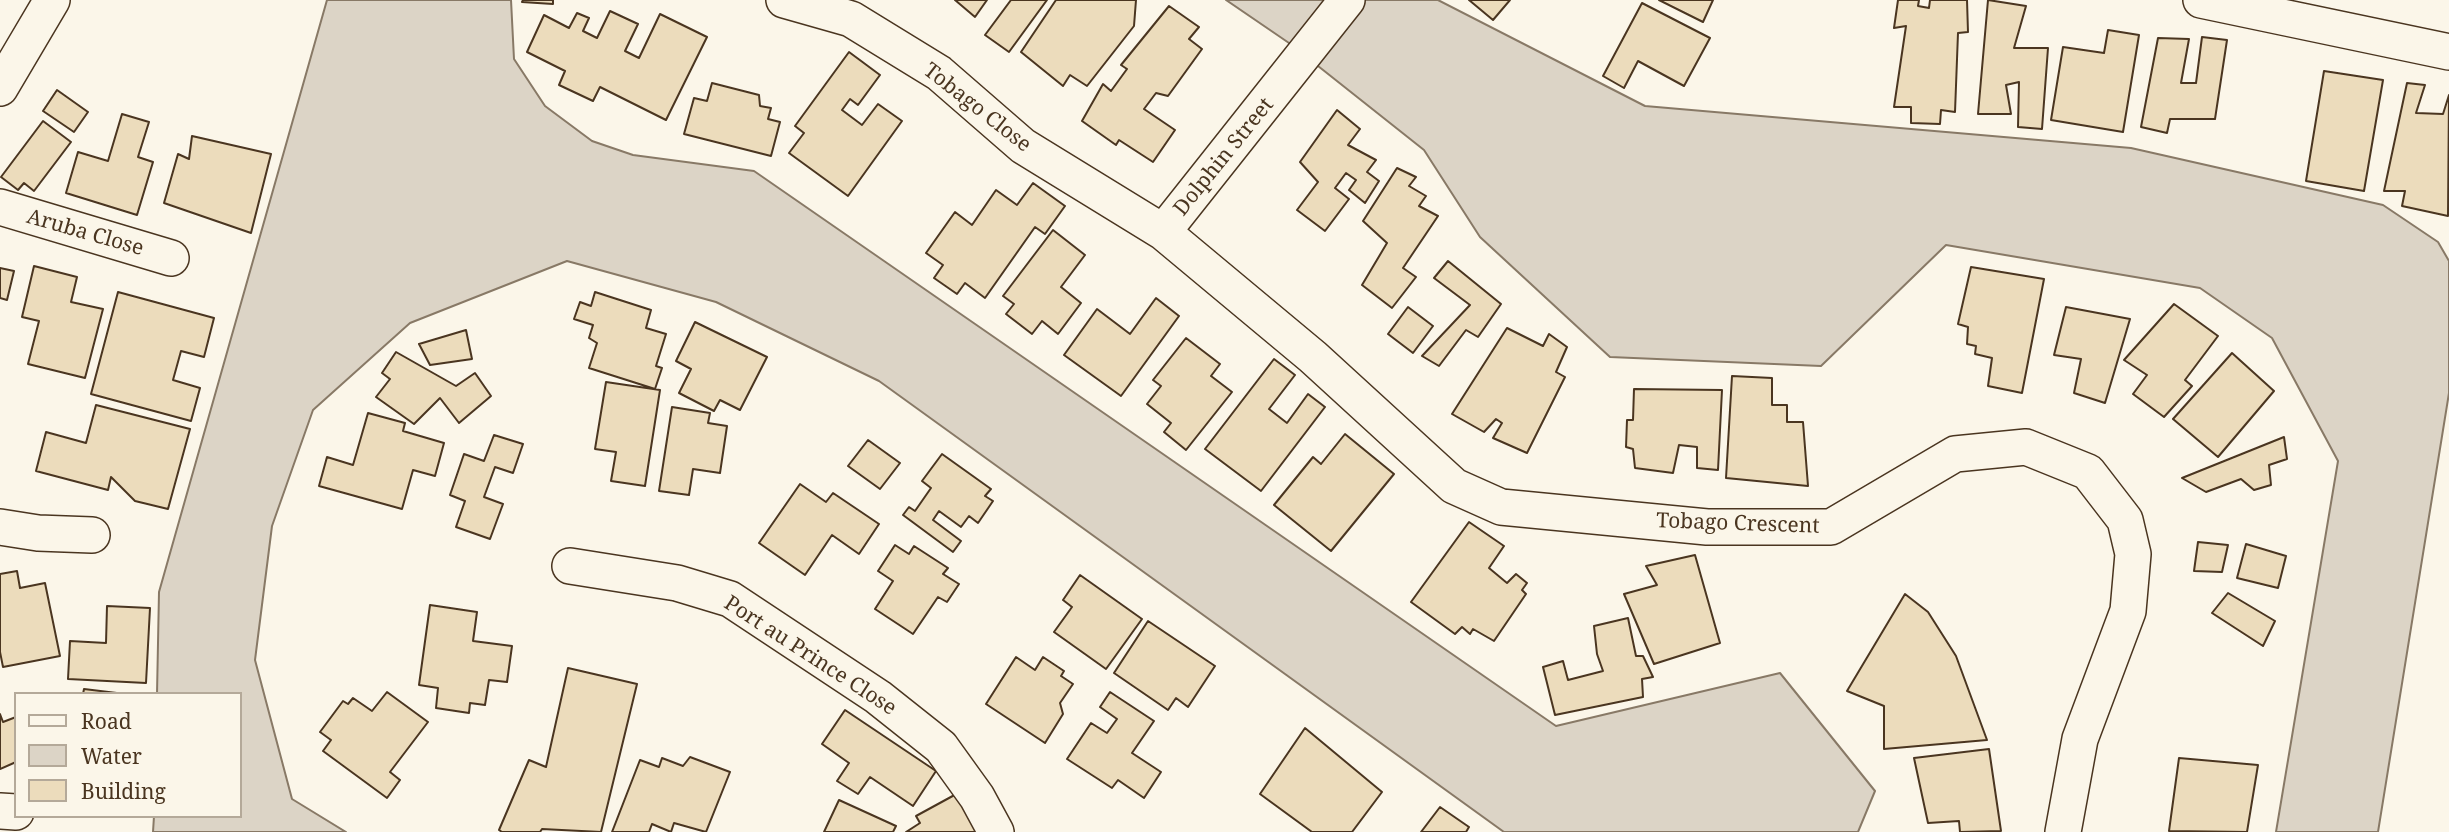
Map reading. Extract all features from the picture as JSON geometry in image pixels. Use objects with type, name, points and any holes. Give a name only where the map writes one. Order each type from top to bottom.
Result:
[{"type":"street","points":[[0,88],[52,0]]},
{"type":"street","name":"Tobago Close","points":[[784,0],[851,19],[939,73],[1023,146],[1163,232]]},
{"type":"street","name":"Dolphin Street","points":[[1163,232],[1285,82],[1347,0]]},
{"type":"street","points":[[2201,0],[2449,52]]},
{"type":"street","name":"Aruba Close","points":[[0,207],[171,258]]},
{"type":"street","name":"Tobago Crescent","points":[[1163,232],[1313,357],[1454,486],[1501,507],[1707,527],[1831,527],[1955,454],[2025,447],[2088,472],[2126,520],[2133,554],[2128,611],[2080,739],[2063,832]]},
{"type":"street","points":[[0,527],[38,533],[92,535]]},
{"type":"street","name":"Port au Prince Close","points":[[570,566],[677,583],[730,599],[878,697],[941,747],[978,797],[996,832]]},
{"type":"water","points":[[327,0],[511,0],[514,59],[545,106],[592,141],[633,155],[754,171],[1556,726],[1780,673],[1875,791],[1858,832],[1504,832],[879,381],[716,302],[567,261],[410,323],[313,410],[272,526],[255,660],[292,799],[346,832],[153,832],[154,818],[242,818],[242,692],[157,692],[159,592]]},
{"type":"water","points":[[1226,0],[1438,0],[1645,106],[2131,148],[2383,205],[2438,242],[2449,261],[2449,393],[2378,832],[2276,832],[2338,461],[2272,338],[2200,288],[1946,245],[1821,366],[1610,357],[1480,237],[1424,150],[1289,43]]},
{"type":"building","points":[[553,0],[553,4],[522,2]]},
{"type":"building","points":[[955,0],[987,0],[975,17]]},
{"type":"building","points":[[1011,0],[1047,0],[1009,52],[985,35]]},
{"type":"building","points":[[1056,0],[1136,0],[1134,26],[1087,86],[1070,75],[1063,86],[1021,52]]},
{"type":"building","points":[[1469,0],[1510,0],[1493,20]]},
{"type":"building","points":[[1659,0],[1713,0],[1703,22]]},
{"type":"building","points":[[1898,0],[1919,0],[1918,6],[1929,8],[1930,0],[1967,0],[1968,32],[1958,33],[1955,112],[1941,110],[1940,124],[1911,123],[1911,107],[1894,107],[1906,26],[1894,28]]},
{"type":"building","points":[[1988,0],[2026,6],[2014,48],[2048,48],[2042,129],[2018,127],[2019,82],[2006,85],[2011,114],[1978,114]]},
{"type":"building","points":[[1642,3],[1710,38],[1684,86],[1638,61],[1624,88],[1603,76]]},
{"type":"building","points":[[1169,6],[1199,27],[1189,39],[1202,49],[1168,96],[1156,93],[1144,109],[1175,130],[1153,162],[1119,140],[1116,145],[1082,121],[1103,84],[1111,91],[1127,69],[1121,65]]},
{"type":"building","points":[[610,11],[638,24],[625,51],[639,58],[660,14],[707,37],[666,120],[600,87],[593,101],[559,85],[565,71],[527,52],[544,15],[569,28],[577,13],[589,18],[583,31],[597,38]]},
{"type":"building","points":[[2108,30],[2139,35],[2123,132],[2051,120],[2063,47],[2104,53]]},
{"type":"building","points":[[2202,37],[2227,40],[2215,119],[2170,119],[2167,133],[2141,127],[2158,38],[2189,39],[2181,83],[2196,83]]},
{"type":"building","points":[[849,52],[880,75],[858,105],[850,99],[842,110],[862,125],[878,104],[902,121],[848,196],[789,153],[804,133],[795,126]]},
{"type":"building","points":[[2324,71],[2383,80],[2364,191],[2306,181]]},
{"type":"building","points":[[712,83],[759,95],[760,106],[771,108],[768,119],[780,122],[771,156],[684,134],[694,98],[707,101]]},
{"type":"building","points":[[2407,83],[2425,85],[2416,113],[2443,114],[2449,95],[2448,216],[2402,206],[2405,191],[2384,191]]},
{"type":"building","points":[[57,90],[88,112],[74,132],[43,111]]},
{"type":"building","points":[[1337,110],[1360,129],[1348,145],[1376,160],[1367,172],[1379,181],[1365,203],[1349,190],[1356,180],[1346,173],[1335,188],[1349,199],[1325,231],[1297,210],[1318,182],[1300,162]]},
{"type":"building","points":[[122,114],[149,122],[138,157],[153,162],[137,215],[66,193],[78,152],[108,161]]},
{"type":"building","points":[[43,121],[71,142],[34,191],[24,183],[18,190],[1,177]]},
{"type":"building","points":[[192,136],[271,154],[251,233],[164,203],[178,154],[189,159]]},
{"type":"building","points":[[1397,168],[1416,177],[1409,186],[1426,196],[1419,206],[1438,216],[1403,268],[1416,277],[1392,308],[1362,285],[1387,243],[1363,221]]},
{"type":"building","points":[[1033,183],[1065,206],[1045,234],[1035,227],[985,298],[965,283],[957,294],[934,278],[943,265],[926,253],[955,212],[972,225],[996,190],[1017,205]]},
{"type":"building","points":[[1053,230],[1085,255],[1061,287],[1081,303],[1058,334],[1042,321],[1032,334],[1006,314],[1014,304],[1003,296]]},
{"type":"building","points":[[1448,261],[1501,304],[1478,337],[1466,330],[1439,366],[1422,356],[1470,305],[1434,278]]},
{"type":"building","points":[[34,266],[77,277],[71,302],[103,309],[85,378],[28,364],[39,321],[22,317]]},
{"type":"building","points":[[1971,267],[2044,279],[2022,393],[1988,386],[1992,358],[1975,354],[1976,346],[1967,344],[1968,327],[1958,324]]},
{"type":"building","points":[[0,268],[14,271],[7,300],[0,298]]},
{"type":"building","points":[[118,292],[214,318],[204,357],[181,351],[173,380],[200,388],[191,421],[91,394]]},
{"type":"building","points":[[595,292],[651,310],[646,328],[666,334],[656,366],[662,368],[655,389],[589,368],[597,343],[589,338],[593,325],[574,319],[580,302],[591,306]]},
{"type":"building","points":[[1156,298],[1179,316],[1121,396],[1064,355],[1097,309],[1130,334]]},
{"type":"building","points":[[2174,304],[2218,336],[2185,380],[2192,386],[2164,417],[2133,394],[2147,375],[2124,360]]},
{"type":"building","points":[[1408,307],[1433,326],[1413,353],[1388,334]]},
{"type":"building","points":[[2066,307],[2130,319],[2105,403],[2074,393],[2081,359],[2054,355]]},
{"type":"building","points":[[695,322],[767,357],[740,410],[720,400],[714,411],[679,393],[691,369],[676,361]]},
{"type":"building","points":[[1507,328],[1543,346],[1549,334],[1567,347],[1556,372],[1565,377],[1527,453],[1493,438],[1502,423],[1496,419],[1484,432],[1452,414]]},
{"type":"building","points":[[466,330],[472,359],[430,365],[419,344]]},
{"type":"building","points":[[1186,338],[1220,364],[1211,376],[1232,392],[1186,450],[1164,432],[1171,423],[1147,404],[1161,386],[1153,380]]},
{"type":"building","points":[[396,352],[456,386],[475,373],[491,396],[459,423],[440,398],[414,424],[376,397],[390,379],[382,373]]},
{"type":"building","points":[[2232,353],[2274,391],[2218,457],[2173,419]]},
{"type":"building","points":[[1274,359],[1295,375],[1269,409],[1287,423],[1308,394],[1325,407],[1261,491],[1205,449]]},
{"type":"building","points":[[1732,376],[1772,378],[1772,405],[1787,405],[1787,422],[1803,422],[1808,486],[1726,478]]},
{"type":"building","points":[[606,382],[660,390],[645,486],[611,481],[616,452],[595,449]]},
{"type":"building","points":[[1634,389],[1722,390],[1718,470],[1697,468],[1697,447],[1679,445],[1673,473],[1635,468],[1633,449],[1626,447],[1627,420],[1633,420]]},
{"type":"building","points":[[96,405],[190,429],[168,509],[135,501],[111,477],[108,490],[36,471],[46,432],[86,443]]},
{"type":"building","points":[[672,407],[710,413],[708,423],[727,426],[720,473],[693,469],[689,495],[659,491]]},
{"type":"building","points":[[368,413],[405,423],[403,431],[444,443],[435,476],[413,470],[402,509],[319,486],[327,457],[353,465]]},
{"type":"building","points":[[1345,434],[1394,474],[1331,551],[1274,505],[1313,457],[1321,464]]},
{"type":"building","points":[[494,435],[523,444],[513,473],[495,467],[484,497],[503,504],[490,539],[456,527],[465,501],[450,495],[464,454],[484,461]]},
{"type":"building","points":[[2284,437],[2287,459],[2269,465],[2271,485],[2254,490],[2241,479],[2206,492],[2182,478]]},
{"type":"building","points":[[868,440],[900,463],[880,489],[848,466]]},
{"type":"building","points":[[942,454],[991,489],[985,496],[993,501],[978,523],[969,516],[961,527],[939,511],[933,520],[961,541],[953,552],[903,515],[909,507],[915,511],[931,488],[922,481]]},
{"type":"building","points":[[800,484],[826,502],[833,493],[879,524],[859,554],[832,535],[805,575],[759,543]]},
{"type":"building","points":[[1469,522],[1504,546],[1489,568],[1507,583],[1516,574],[1527,583],[1522,590],[1526,594],[1494,641],[1473,629],[1470,634],[1462,627],[1455,634],[1411,602]]},
{"type":"building","points":[[2198,542],[2228,545],[2222,572],[2194,571]]},
{"type":"building","points":[[2246,544],[2286,556],[2278,588],[2237,578]]},
{"type":"building","points":[[895,545],[909,554],[914,546],[948,568],[943,574],[959,584],[947,602],[938,597],[913,634],[875,609],[893,581],[878,571]]},
{"type":"building","points":[[1695,555],[1720,643],[1654,664],[1624,594],[1657,585],[1646,566]]},
{"type":"building","points":[[17,571],[20,588],[45,583],[60,656],[3,667],[0,652],[0,574]]},
{"type":"building","points":[[1080,575],[1142,619],[1106,669],[1054,632],[1072,607],[1063,600]]},
{"type":"building","points":[[2228,593],[2275,621],[2263,646],[2212,613]]},
{"type":"building","points":[[1905,594],[1928,612],[1956,656],[1987,740],[1884,749],[1884,706],[1847,691]]},
{"type":"building","points":[[430,605],[477,612],[473,641],[512,646],[507,682],[489,680],[485,705],[470,703],[469,713],[436,708],[438,688],[419,685]]},
{"type":"building","points":[[107,606],[150,608],[146,683],[68,679],[70,641],[106,643]]},
{"type":"building","points":[[1628,618],[1636,656],[1643,656],[1653,677],[1642,679],[1643,697],[1555,715],[1543,667],[1563,661],[1568,680],[1603,671],[1597,654],[1594,626]]},
{"type":"building","points":[[1148,621],[1215,666],[1188,707],[1176,698],[1168,710],[1114,673]]},
{"type":"building","points":[[1016,657],[1035,670],[1043,657],[1064,671],[1061,676],[1073,684],[1060,703],[1063,714],[1045,743],[986,704]]},
{"type":"building","points":[[568,668],[637,684],[601,832],[542,829],[540,832],[502,832],[499,830],[529,760],[546,767]]},
{"type":"building","points":[[84,689],[109,692],[83,692]]},
{"type":"building","points":[[387,692],[428,722],[390,772],[400,780],[387,798],[323,751],[331,740],[320,732],[343,701],[348,704],[353,698],[372,711]]},
{"type":"building","points":[[1110,692],[1154,721],[1132,753],[1161,772],[1144,798],[1118,780],[1112,788],[1067,759],[1091,723],[1107,733],[1117,719],[1100,707]]},
{"type":"building","points":[[845,710],[936,771],[913,806],[870,777],[858,794],[837,781],[849,763],[822,744]]},
{"type":"building","points":[[0,714],[3,722],[14,718],[14,763],[0,769]]},
{"type":"building","points":[[1305,728],[1382,792],[1352,832],[1312,832],[1260,794]]},
{"type":"building","points":[[1989,749],[2001,831],[1960,832],[1959,821],[1928,823],[1914,758]]},
{"type":"building","points":[[690,757],[730,772],[706,832],[674,823],[671,832],[652,824],[649,832],[612,832],[640,760],[659,767],[662,758],[683,766]]},
{"type":"building","points":[[2179,758],[2258,765],[2247,832],[2169,831]]},
{"type":"building","points":[[960,792],[982,832],[906,832],[920,823],[916,816]]},
{"type":"building","points":[[839,800],[896,826],[893,832],[824,832]]},
{"type":"building","points":[[1440,807],[1469,827],[1466,832],[1421,832]]}]
